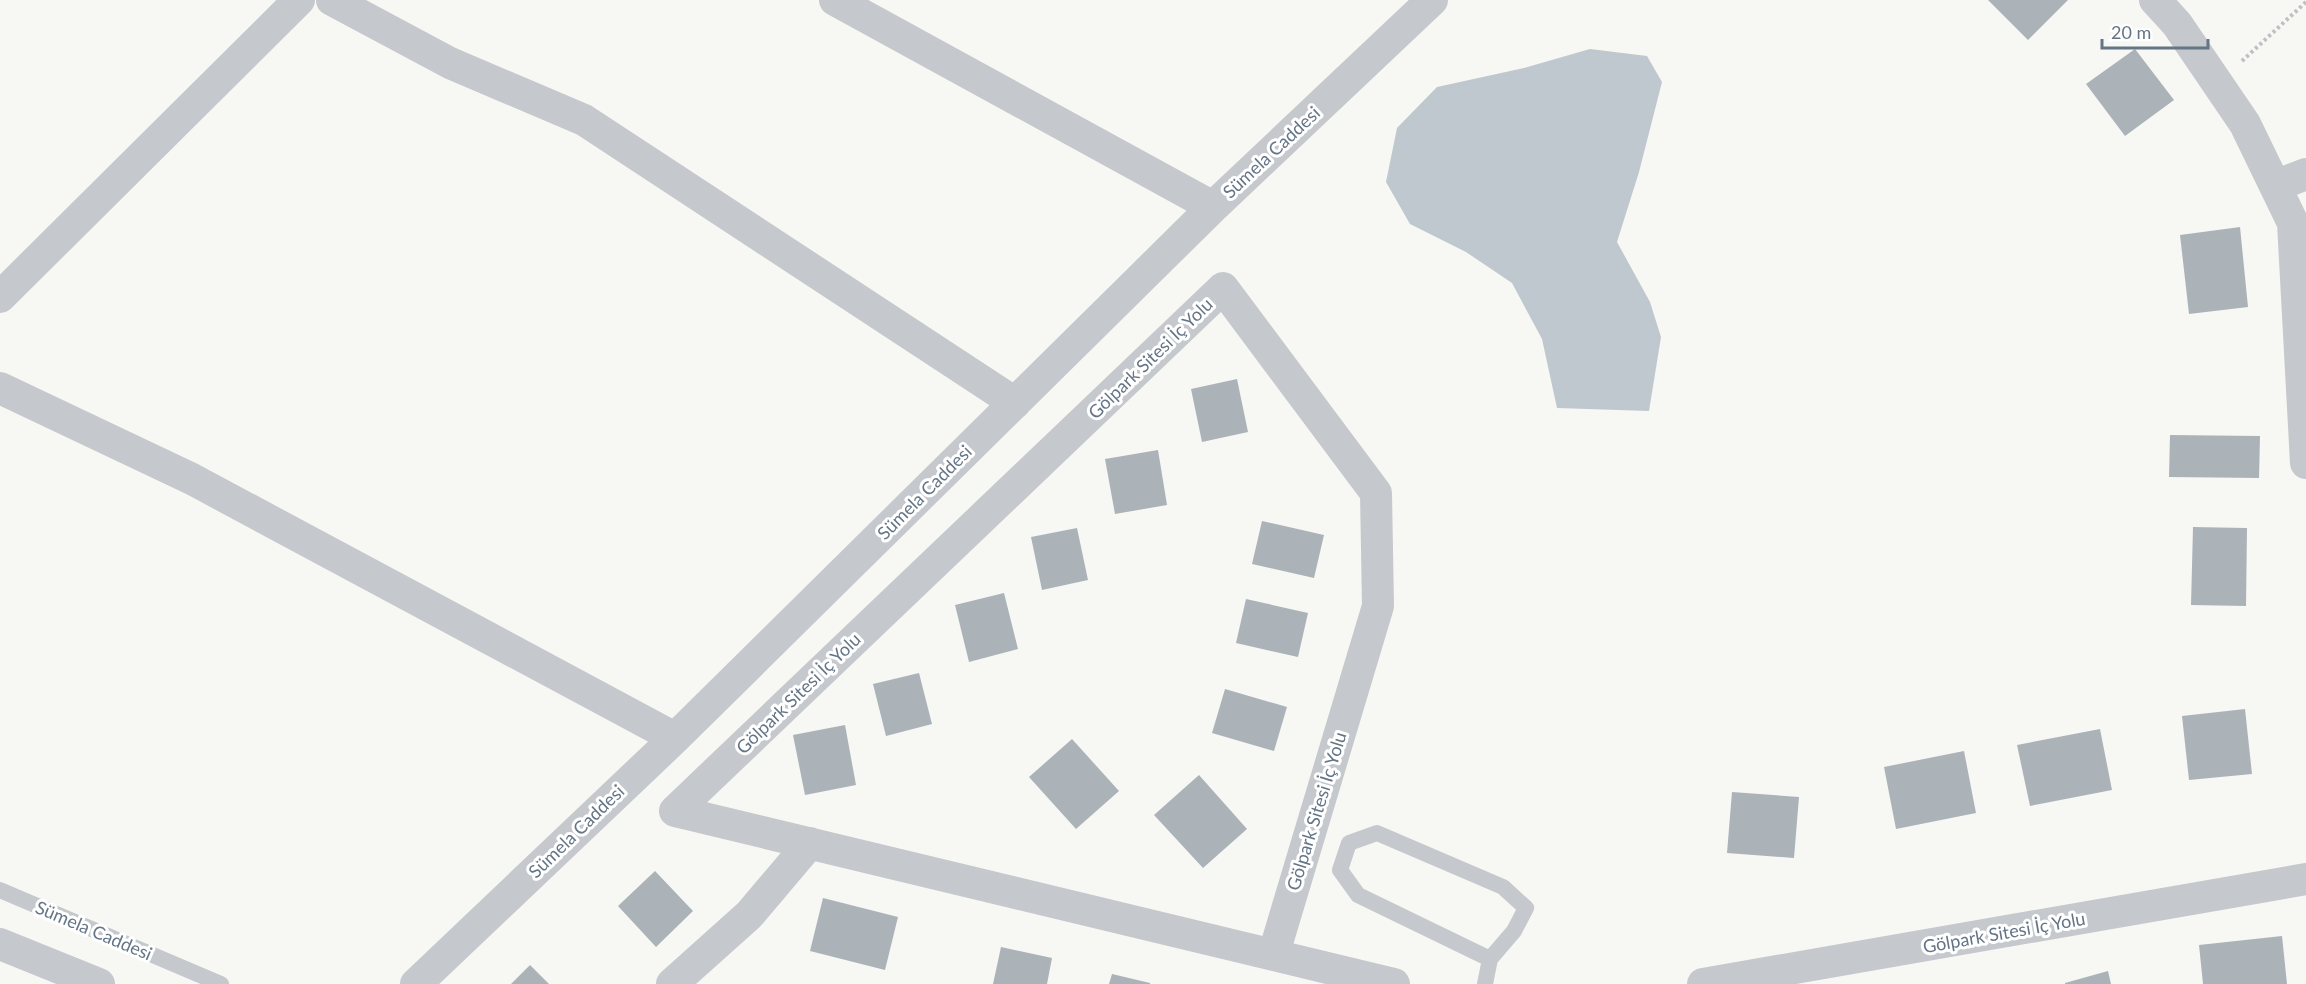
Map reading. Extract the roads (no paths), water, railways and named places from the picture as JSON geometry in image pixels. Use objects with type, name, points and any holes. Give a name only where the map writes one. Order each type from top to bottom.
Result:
[{"type":"street","points":[[0,297],[299,0]]},
{"type":"street","points":[[332,0],[450,63],[584,120],[1015,403]]},
{"type":"street","points":[[835,0],[1214,207]]},
{"type":"street","name":"Sümela Caddesi","points":[[416,984],[675,738],[1214,207],[1432,0]]},
{"type":"street","points":[[2155,0],[2178,24],[2246,124],[2293,223],[2304,387],[2306,463]]},
{"type":"street","points":[[2275,186],[2306,174]]},
{"type":"street","name":"Gölpark Sitesi İç Yolu","points":[[1274,953],[1378,606],[1376,492],[1223,288],[675,811],[1274,953],[1394,984]]},
{"type":"street","points":[[0,388],[192,478],[675,738]]},
{"type":"street","points":[[672,984],[749,915],[810,843]]},
{"type":"street","name":"Gölpark Sitesi İç Yolu","points":[[1703,984],[2306,879]]},
{"type":"street","points":[[0,944],[99,984]]},
{"type":"lane","points":[[1485,984],[1490,959],[1514,931],[1526,908],[1503,887],[1377,833],[1349,843],[1340,870],[1358,895],[1490,959]]},
{"type":"lane","name":"Sümela Caddesi","points":[[0,890],[221,984]]}]
